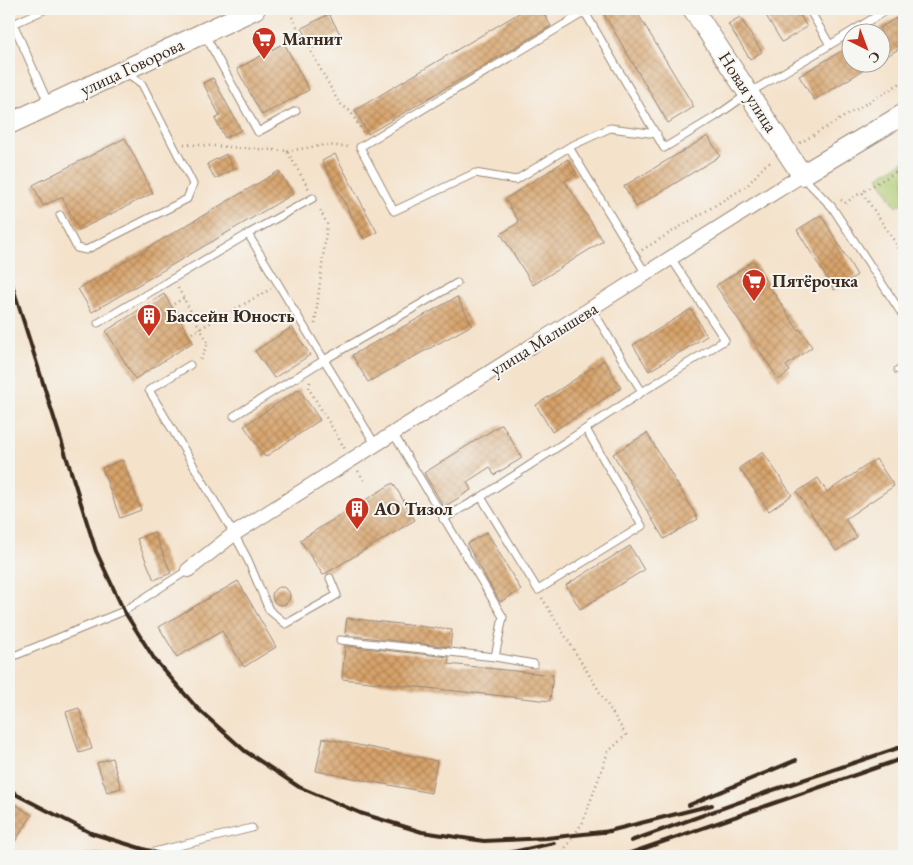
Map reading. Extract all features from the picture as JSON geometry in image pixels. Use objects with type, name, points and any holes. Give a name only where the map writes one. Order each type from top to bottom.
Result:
[{"type":"main road","name":"улица Говорова","points":[[9,124],[255,9]]},
{"type":"main road","name":"Новая улица","points":[[694,9],[802,175]]},
{"type":"main road","name":"улица Малышева","points":[[802,175],[904,114]]},
{"type":"street","name":"улица Малышева","points":[[188,570],[234,534],[802,175]]},
{"type":"lane","points":[[11,25],[46,9]]},
{"type":"lane","points":[[657,134],[610,128],[569,147],[516,180],[475,173],[394,211],[360,147],[584,10],[618,71],[657,134],[664,148],[715,117],[749,93],[830,45],[809,9]]},
{"type":"lane","points":[[833,43],[888,9]]},
{"type":"lane","points":[[9,14],[11,25],[50,105]]},
{"type":"lane","points":[[203,33],[258,132],[296,111]]},
{"type":"lane","points":[[60,215],[77,248],[86,250],[187,199],[193,184],[173,143],[142,84],[124,71]]},
{"type":"lane","points":[[569,147],[646,274]]},
{"type":"lane","points":[[802,175],[832,207],[904,317]]},
{"type":"lane","points":[[98,323],[248,234],[313,198]]},
{"type":"lane","points":[[248,234],[374,444]]},
{"type":"lane","points":[[443,519],[481,497],[725,340],[671,258]]},
{"type":"lane","points":[[234,416],[311,367],[457,283]]},
{"type":"lane","points":[[592,309],[642,392]]},
{"type":"lane","points":[[190,365],[149,390],[234,534],[248,560],[269,610],[286,624],[337,595],[330,578]]},
{"type":"lane","points":[[898,370],[904,365]]},
{"type":"lane","points":[[481,497],[538,590],[642,526],[586,429]]},
{"type":"lane","points":[[392,433],[503,616],[495,657]]},
{"type":"lane","points":[[9,658],[124,611],[188,570]]},
{"type":"lane","points":[[340,640],[495,657],[534,664]]},
{"type":"lane","points":[[137,856],[252,828]]},
{"type":"lane","points":[[72,856],[85,854],[114,856]]},
{"type":"path","points":[[292,18],[339,103],[350,111],[368,142]]},
{"type":"path","points":[[634,255],[747,186],[764,166],[904,81]]},
{"type":"path","points":[[173,143],[287,151],[325,146],[360,147]]},
{"type":"path","points":[[287,151],[327,224],[314,343]]},
{"type":"path","points":[[838,198],[845,203],[904,167]]},
{"type":"path","points":[[862,192],[904,256]]},
{"type":"path","points":[[172,279],[208,342],[200,360],[190,365]]},
{"type":"path","points":[[192,333],[279,285]]},
{"type":"path","points":[[174,304],[184,298]]},
{"type":"path","points":[[311,367],[309,389],[364,480]]},
{"type":"path","points":[[538,590],[626,735],[608,752],[583,822],[560,856]]},
{"type":"green space","points":[[904,161],[904,202],[896,207],[878,177]]},
{"type":"building","points":[[526,9],[541,9],[551,26],[368,134],[355,110]]},
{"type":"building","points":[[601,9],[635,9],[694,107],[668,123]]},
{"type":"building","points":[[762,9],[796,9],[807,27],[782,42]]},
{"type":"building","points":[[904,13],[904,46],[890,54],[890,22]]},
{"type":"building","points":[[329,14],[340,34],[313,48],[302,28]]},
{"type":"building","points":[[740,17],[762,52],[750,59],[728,24]]},
{"type":"building","points":[[284,43],[309,90],[262,115],[237,69]]},
{"type":"building","points":[[840,52],[840,72],[860,72],[814,100],[799,76]]},
{"type":"building","points":[[213,78],[241,130],[225,138],[215,119],[220,116],[203,83]]},
{"type":"building","points":[[708,136],[720,156],[636,207],[624,186]]},
{"type":"building","points":[[125,138],[153,193],[79,230],[62,197],[43,206],[33,185]]},
{"type":"building","points":[[226,154],[234,169],[215,179],[207,164]]},
{"type":"building","points":[[335,154],[377,232],[364,239],[322,161]]},
{"type":"building","points":[[568,159],[577,174],[565,181],[603,241],[533,285],[501,234],[519,222],[505,199]]},
{"type":"building","points":[[279,171],[293,194],[92,312],[78,289]]},
{"type":"building","points":[[821,215],[857,275],[834,290],[797,230]]},
{"type":"building","name":"Пятёрочка","points":[[753,261],[798,330],[800,329],[812,347],[786,366],[790,371],[779,380],[716,286]]},
{"type":"building","name":"Бассейн Юность","points":[[164,294],[193,342],[135,379],[106,331]]},
{"type":"building","points":[[457,297],[472,325],[368,382],[352,355]]},
{"type":"building","points":[[691,309],[707,336],[649,371],[633,345]]},
{"type":"building","points":[[292,327],[310,355],[274,378],[255,351]]},
{"type":"building","points":[[604,360],[621,388],[552,432],[536,405]]},
{"type":"building","points":[[299,389],[320,420],[265,457],[244,426]]},
{"type":"building","points":[[502,424],[522,458],[494,475],[490,467],[467,482],[471,490],[444,507],[424,473]]},
{"type":"building","points":[[647,433],[698,519],[664,539],[613,454]]},
{"type":"building","points":[[763,452],[792,495],[769,511],[739,468]]},
{"type":"building","points":[[876,459],[894,486],[845,519],[857,537],[836,551],[797,492],[818,478],[827,492]]},
{"type":"building","points":[[123,460],[141,510],[120,518],[102,468]]},
{"type":"building","name":"АО Тизол","points":[[393,483],[415,520],[323,575],[300,540]]},
{"type":"building","points":[[154,532],[171,573],[154,580],[137,539]]},
{"type":"building","points":[[487,532],[521,590],[500,602],[467,544]]},
{"type":"building","points":[[630,546],[644,570],[580,609],[566,585]]},
{"type":"building","points":[[238,581],[276,647],[244,667],[222,631],[177,657],[159,627]]},
{"type":"building","points":[[281,587],[287,590],[290,596],[287,602],[281,605],[275,602],[272,596],[275,590]]},
{"type":"building","points":[[347,618],[452,630],[450,647],[346,635]]},
{"type":"building","points":[[345,646],[449,657],[448,664],[553,675],[550,701],[342,679]]},
{"type":"building","points":[[79,708],[92,749],[79,753],[66,712]]},
{"type":"building","points":[[323,738],[437,761],[431,793],[316,771]]},
{"type":"building","points":[[112,758],[121,788],[107,792],[97,763]]},
{"type":"building","points":[[9,800],[32,815],[9,851]]},
{"type":"railway","points":[[9,275],[96,551],[124,611],[155,660],[197,708],[245,751],[299,787],[360,813],[422,832],[484,841],[547,838],[611,831]]},
{"type":"railway","points":[[631,841],[904,746]]},
{"type":"railway","points":[[622,856],[904,758]]},
{"type":"railway","points":[[689,805],[796,760]]},
{"type":"railway","points":[[9,788],[17,795],[91,833],[166,856]]},
{"type":"railway","points":[[605,832],[712,805]]},
{"type":"railway","points":[[494,856],[554,843]]},
{"type":"place","name":"Магнит","points":[[264,60]]},
{"type":"place","name":"Пятёрочка","points":[[754,302]]},
{"type":"place","name":"Бассейн Юность","points":[[149,337]]},
{"type":"place","name":"АО Тизол","points":[[357,530]]}]
